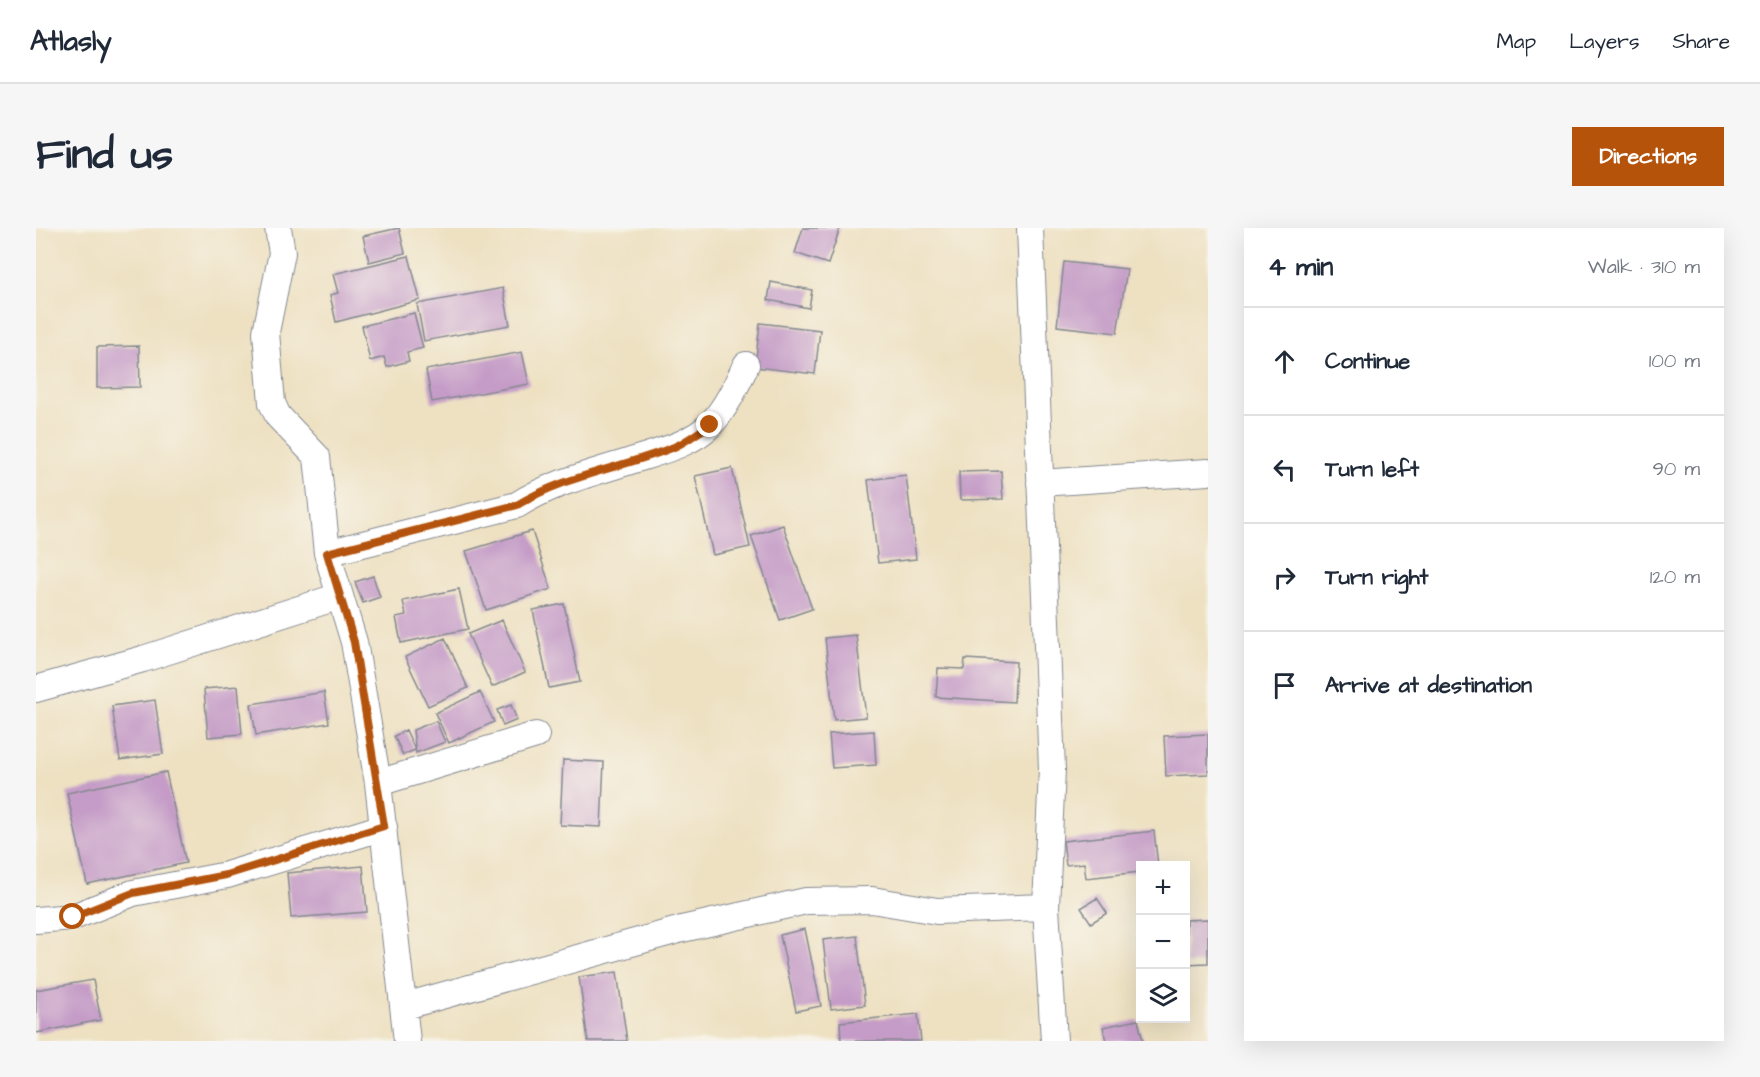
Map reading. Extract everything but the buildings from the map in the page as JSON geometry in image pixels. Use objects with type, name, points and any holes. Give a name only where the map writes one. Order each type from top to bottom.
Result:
[{"type":"street","points":[[278,228],[282,253],[266,332],[272,403],[278,416],[317,457],[327,553],[354,642],[378,783],[405,1006],[407,1041]]},
{"type":"street","points":[[1030,228],[1052,769],[1047,907],[1054,1041]]},
{"type":"street","points":[[327,553],[517,505],[533,495],[575,479],[675,447],[710,425],[730,398],[746,365]]},
{"type":"street","points":[[1040,483],[1208,472]]},
{"type":"street","points":[[36,689],[133,662],[340,596]]},
{"type":"street","points":[[378,783],[536,735]]},
{"type":"street","points":[[36,921],[73,917],[133,893],[226,875],[384,826]]},
{"type":"street","points":[[405,1006],[682,929],[807,901],[872,900],[938,911],[1047,907]]},
{"type":"route","points":[[73,917],[133,893],[226,875],[384,826],[354,642],[327,553],[517,505],[533,495],[575,479],[675,447],[710,425]]}]
